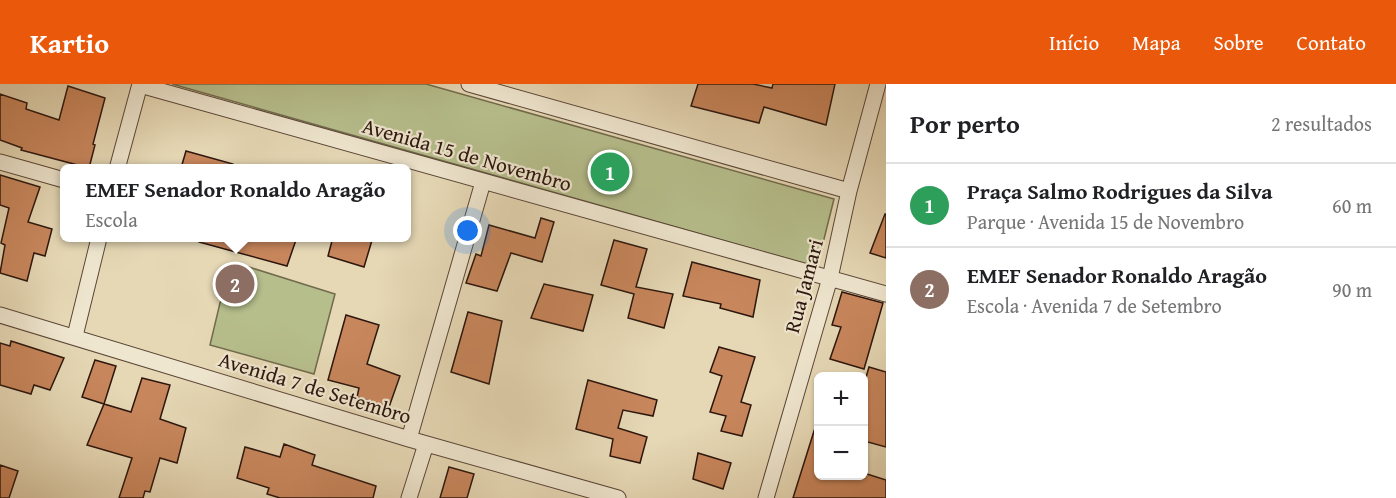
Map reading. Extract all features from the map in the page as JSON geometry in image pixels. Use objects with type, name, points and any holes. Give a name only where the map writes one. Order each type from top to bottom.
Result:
[{"type":"street","points":[[469,84],[849,191]]},
{"type":"street","name":"Rua Jamari","points":[[766,498],[830,278],[849,191],[878,84]]},
{"type":"street","points":[[118,164],[140,85]]},
{"type":"street","name":"Avenida 15 de Novembro","points":[[140,85],[886,294]]},
{"type":"street","points":[[0,162],[60,179]]},
{"type":"street","points":[[409,439],[483,182]]},
{"type":"street","points":[[75,336],[98,242]]},
{"type":"street","name":"Avenida 7 de Setembro","points":[[0,315],[409,439],[618,498]]},
{"type":"street","points":[[409,498],[426,444]]},
{"type":"green space","points":[[172,84],[426,84],[834,199],[817,267]]},
{"type":"green space","points":[[236,263],[335,294],[314,374],[210,345],[220,303]]},
{"type":"building","points":[[698,84],[753,84],[772,88],[773,84],[835,84],[826,125],[764,107],[759,123],[691,106]]},
{"type":"building","points":[[68,86],[105,98],[90,164],[74,164],[21,150],[22,148],[0,140],[0,94],[27,103],[26,109],[59,120]]},
{"type":"building","points":[[186,151],[233,164],[182,164]]},
{"type":"building","points":[[0,175],[40,187],[28,222],[52,229],[45,256],[34,253],[27,281],[0,273],[5,245],[1,243],[9,208],[0,205]]},
{"type":"building","points":[[886,214],[886,258],[870,253]]},
{"type":"building","points":[[541,218],[554,222],[542,262],[511,253],[497,291],[466,283],[476,254],[481,256],[489,225],[535,238]]},
{"type":"building","points":[[614,240],[647,249],[636,287],[673,294],[664,328],[628,318],[634,294],[601,285]]},
{"type":"building","points":[[199,242],[295,242],[287,266]]},
{"type":"building","points":[[332,242],[372,242],[364,267],[328,256]]},
{"type":"building","points":[[692,262],[760,280],[753,317],[720,308],[721,304],[683,296]]},
{"type":"building","points":[[544,284],[593,295],[583,331],[531,318]]},
{"type":"building","points":[[842,292],[883,303],[864,369],[830,359],[841,327],[832,325]]},
{"type":"building","points":[[468,312],[502,321],[489,384],[451,372]]},
{"type":"building","points":[[346,315],[379,325],[367,364],[400,376],[389,407],[357,397],[359,388],[328,380]]},
{"type":"building","points":[[11,341],[64,358],[50,390],[34,385],[31,394],[0,385],[0,343],[10,346]]},
{"type":"building","points":[[719,347],[755,357],[741,402],[751,405],[742,436],[721,431],[726,416],[710,412],[722,376],[710,372]]},
{"type":"building","points":[[95,360],[116,366],[104,404],[82,397]]},
{"type":"building","points":[[869,367],[886,372],[886,447],[868,442]]},
{"type":"building","points":[[142,378],[170,385],[160,419],[186,428],[177,463],[160,458],[150,492],[145,491],[143,498],[119,498],[132,458],[87,445],[104,404],[131,412]]},
{"type":"building","points":[[588,380],[657,400],[653,416],[623,410],[618,428],[647,437],[640,463],[610,456],[613,439],[576,429]]},
{"type":"building","points":[[814,431],[814,480],[868,480],[868,474],[886,480],[886,498],[793,498]]},
{"type":"building","points":[[284,444],[315,455],[312,465],[376,486],[373,498],[280,498],[267,494],[269,488],[237,478],[245,447],[280,457]]},
{"type":"building","points":[[698,453],[731,463],[723,489],[693,479]]},
{"type":"building","points":[[0,465],[18,471],[9,498],[0,498]]},
{"type":"building","points":[[449,467],[474,474],[467,498],[440,498]]},
{"type":"place","name":"Praça Salmo Rodrigues da Silva","points":[[610,172]]},
{"type":"place","name":"EMEF Senador Ronaldo Aragão","points":[[235,284]]}]
